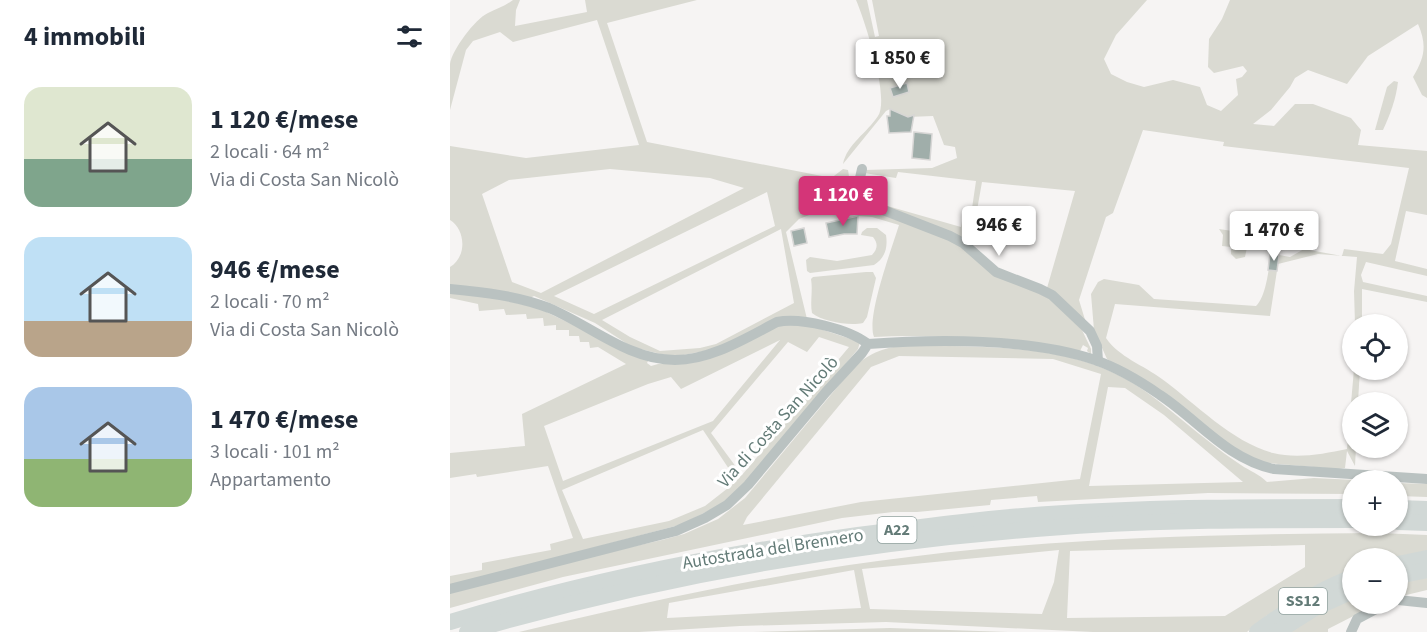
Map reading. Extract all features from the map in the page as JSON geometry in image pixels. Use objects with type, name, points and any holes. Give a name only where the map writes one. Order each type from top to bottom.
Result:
[{"type":"highway","name":"Autostrada del Brennero","points":[[450,622],[510,604],[681,564],[922,526],[1074,513],[1216,507],[1342,507]]},
{"type":"highway","points":[[1408,508],[1427,509]]},
{"type":"highway","name":"Autostrada del Brennero","points":[[467,632],[514,618],[680,579],[796,558],[917,541],[1064,526],[1219,520],[1342,520]]},
{"type":"highway","points":[[1408,522],[1427,523]]},
{"type":"highway","points":[[1408,562],[1427,558]]},
{"type":"highway","points":[[1408,574],[1427,570]]},
{"type":"highway","name":"SS12","points":[[1257,632],[1291,608],[1342,582]]},
{"type":"highway","name":"SS12","points":[[1277,632],[1315,608],[1342,596]]},
{"type":"street","points":[[862,169],[857,191],[860,201],[950,236],[963,243],[996,272],[1052,295],[1090,331],[1097,346],[1098,361]]},
{"type":"street","points":[[450,289],[490,293],[535,303],[589,327],[616,345],[660,358],[676,360],[711,353],[777,322],[788,320],[830,328],[861,339],[868,344],[897,341],[1035,346],[1057,350],[1098,361],[1132,377],[1163,397],[1220,444],[1258,466],[1427,479]]},
{"type":"street","name":"Via di Costa San Nicolò","points":[[450,589],[676,531],[705,519],[727,504],[748,485],[868,344]]},
{"type":"street","points":[[1408,601],[1427,603]]},
{"type":"street","points":[[1351,632],[1358,619],[1367,614]]},
{"type":"shaded area","points":[[513,0],[520,0],[516,10],[515,26],[587,12],[585,0],[697,0],[607,23],[647,142],[822,176],[819,181],[830,179],[843,169],[848,170],[848,186],[844,190],[833,193],[812,190],[809,210],[817,212],[799,219],[786,232],[807,319],[796,317],[715,349],[673,357],[632,347],[595,323],[534,296],[530,298],[450,286],[450,267],[456,263],[462,250],[462,237],[450,220],[450,146],[526,158],[639,145],[597,20],[513,42],[500,32],[473,41],[466,50],[450,110],[450,64],[455,51],[483,16]],"holes":[[[610,169],[710,178],[744,188],[541,293],[512,282],[482,194],[509,180]],[[767,192],[775,226],[594,314],[554,296]],[[781,229],[794,303],[716,344],[700,348],[660,351],[602,320]]]},
{"type":"shaded area","points":[[856,0],[867,0],[875,37],[879,36],[872,0],[1147,0],[1116,35],[1104,59],[1111,74],[1144,87],[1173,80],[1200,87],[1207,105],[1221,111],[1238,95],[1236,79],[1242,77],[1247,71],[1243,66],[1214,73],[1208,67],[1209,39],[1222,19],[1230,0],[1427,0],[1427,98],[1422,95],[1413,77],[1420,63],[1424,45],[1418,24],[1368,56],[1347,84],[1308,70],[1295,78],[1271,110],[1253,124],[1274,126],[1295,104],[1313,104],[1351,118],[1361,130],[1358,145],[1427,151],[1427,215],[1406,211],[1395,261],[1427,269],[1427,276],[1366,262],[1361,275],[1363,282],[1427,296],[1427,302],[1362,289],[1362,314],[1355,314],[1357,257],[1342,256],[1344,249],[1383,254],[1391,244],[1409,168],[1223,146],[1224,142],[1143,130],[1113,213],[1106,217],[1079,300],[1086,323],[1047,288],[1075,191],[982,182],[971,244],[863,199],[961,227],[962,221],[970,222],[976,181],[898,172],[896,178],[864,173],[865,170],[932,168],[957,158],[955,147],[944,145],[933,116],[908,117],[890,109],[843,164],[849,150],[874,122],[881,107],[879,77]]},
{"type":"shaded area","points":[[1394,81],[1398,82],[1390,113],[1383,130],[1375,130],[1387,87]]},
{"type":"shaded area","points":[[856,207],[862,207],[951,240],[1049,298],[1082,330],[1091,354],[1083,345],[1080,351],[1009,340],[920,336],[874,337],[872,327],[877,299],[899,225],[872,217],[858,216]]},
{"type":"shaded area","points":[[1276,227],[1284,229],[1279,255],[1290,257],[1304,249],[1341,256],[1318,254],[1278,264],[1270,316],[1115,304],[1106,338],[1111,345],[1162,379],[1243,440],[1273,453],[1291,456],[1342,450],[1342,458],[1346,458],[1345,468],[1266,463],[1237,451],[1107,359],[1094,330],[1091,294],[1098,282],[1104,279],[1139,285],[1154,299],[1256,306],[1266,285],[1272,241],[1249,238],[1245,257],[1236,259],[1231,254],[1231,247],[1222,246],[1223,235],[1219,229],[1272,237]]},
{"type":"shaded area","points":[[867,228],[877,228],[886,235],[885,252],[874,265],[810,273],[807,271],[806,260],[810,257],[837,261],[872,255],[876,248],[875,239],[861,235]]},
{"type":"shaded area","points":[[873,272],[876,278],[867,317],[863,323],[837,323],[812,313],[811,279],[813,277]]},
{"type":"shaded area","points":[[450,292],[474,293],[538,308],[648,361],[647,363],[651,366],[675,364],[776,326],[805,324],[860,342],[858,349],[754,473],[725,502],[683,524],[450,586],[450,576],[482,570],[482,563],[551,550],[550,544],[573,538],[548,466],[477,477],[476,474],[450,478],[450,453],[525,446],[522,414],[626,364],[598,347],[590,348],[589,342],[580,342],[579,336],[569,336],[569,330],[556,330],[556,325],[544,326],[543,318],[527,319],[526,314],[506,315],[504,309],[479,311],[478,304],[450,298]],"holes":[[[819,337],[849,347],[742,475],[711,433],[788,342],[807,352]],[[780,340],[713,421],[563,481],[544,426],[671,377],[681,389]],[[703,430],[737,481],[705,506],[669,521],[583,539],[562,490]]]},
{"type":"shaded area","points":[[908,345],[994,347],[1079,360],[1106,369],[1131,382],[1224,453],[1267,482],[1314,478],[1342,479],[1342,494],[1208,493],[1038,502],[1037,496],[991,500],[990,505],[842,518],[563,577],[450,608],[450,593],[684,534],[718,519],[745,498],[854,367],[872,354]],"holes":[[[899,356],[1053,359],[1101,374],[1080,479],[861,502],[743,525],[747,517],[871,367]],[[1108,387],[1125,388],[1164,415],[1243,482],[1089,486]]]},
{"type":"shaded area","points":[[1353,380],[1359,380],[1359,392],[1352,392]]},
{"type":"shaded area","points":[[1408,483],[1427,484],[1427,497],[1408,496]]},
{"type":"shaded area","points":[[1427,535],[1427,552],[1408,555],[1408,548],[1342,548],[1342,576],[1266,616],[1247,632],[1093,632],[886,622],[740,626],[639,632],[519,632],[653,601],[833,567],[1003,547],[1191,536]],"holes":[[[1305,545],[1305,567],[1225,616],[1067,618],[1070,551]],[[1059,550],[1054,582],[1042,614],[870,609],[862,569]],[[854,570],[861,608],[667,618],[669,603]]]},
{"type":"shaded area","points":[[1427,577],[1427,590],[1408,595],[1408,580]]},
{"type":"shaded area","points":[[1342,602],[1342,614],[1357,614],[1328,629],[1328,632],[1289,632],[1308,619]]},
{"type":"shaded area","points":[[890,628],[1008,632],[753,632]]},
{"type":"building","points":[[907,83],[909,92],[893,97],[890,88]]},
{"type":"building","points":[[890,109],[908,117],[914,115],[911,132],[889,133],[887,116],[890,116]]},
{"type":"building","points":[[914,132],[932,134],[930,160],[912,158]]},
{"type":"building","points":[[811,194],[825,198],[853,211],[809,211]]},
{"type":"building","points":[[858,216],[857,234],[829,237],[826,223]]},
{"type":"building","points":[[804,228],[807,243],[794,246],[791,231]]},
{"type":"building","points":[[1270,254],[1279,255],[1277,271],[1268,270]]}]
